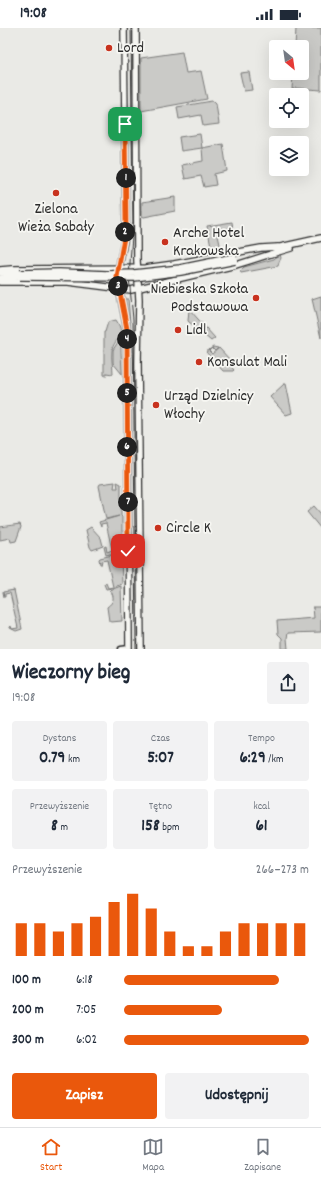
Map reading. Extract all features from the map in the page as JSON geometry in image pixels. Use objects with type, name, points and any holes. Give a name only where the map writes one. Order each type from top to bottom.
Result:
[{"type":"main road","points":[[124,28],[126,223],[117,277],[127,329],[129,648],[136,649]]},
{"type":"main road","points":[[136,28],[141,649]]},
{"type":"main road","points":[[0,273],[59,277],[148,277],[181,272],[278,247],[321,238]]},
{"type":"main road","points":[[0,282],[68,282],[131,290],[236,265],[274,253],[321,242]]},
{"type":"main road","points":[[0,270],[145,268],[261,248],[278,247]]},
{"type":"main road","points":[[235,259],[274,253]]},
{"type":"main road","points":[[0,278],[20,275]]},
{"type":"street","points":[[121,649],[129,648]]},
{"type":"shaded area","points":[[296,28],[321,28],[321,90],[292,88],[293,80],[309,80],[309,40],[295,40]]},
{"type":"shaded area","points":[[182,52],[186,73],[201,71],[207,99],[141,111],[141,58]]},
{"type":"shaded area","points":[[249,72],[252,90],[244,91],[240,73]]},
{"type":"shaded area","points":[[212,101],[216,104],[219,124],[203,126],[201,115],[179,119],[177,107]]},
{"type":"shaded area","points":[[200,134],[202,148],[181,151],[179,137]]},
{"type":"shaded area","points":[[223,144],[227,171],[214,174],[216,185],[204,187],[201,176],[185,179],[182,165],[203,161],[202,148]]},
{"type":"shaded area","points":[[175,197],[175,211],[144,217],[142,216],[142,202]]},
{"type":"shaded area","points":[[232,222],[233,229],[217,231],[222,251],[197,256],[196,254],[212,251],[207,226]]},
{"type":"shaded area","points":[[280,254],[281,258],[278,266],[241,273],[240,271],[244,267],[274,259]]},
{"type":"shaded area","points":[[321,296],[321,338],[312,299]]},
{"type":"shaded area","points":[[123,299],[128,299],[130,322],[131,433],[130,328]]},
{"type":"shaded area","points":[[189,309],[215,338],[211,341],[188,321]]},
{"type":"shaded area","points":[[116,320],[121,331],[112,351],[113,374],[106,373],[106,376],[104,375],[104,332],[108,322]]},
{"type":"shaded area","points":[[121,337],[122,374],[113,363],[113,350]]},
{"type":"shaded area","points":[[213,347],[218,348],[215,351],[212,348],[209,351],[212,354],[219,348],[231,361],[229,364],[234,370],[233,371],[223,371],[206,352]]},
{"type":"shaded area","points":[[284,384],[286,384],[292,413],[286,415],[270,397]]},
{"type":"shaded area","points":[[115,482],[114,488],[118,488],[117,482],[121,484],[122,551],[106,555],[104,547],[106,546],[107,552],[112,550],[106,523],[101,524],[101,527],[99,522],[119,516],[106,519],[99,486],[100,484]]},
{"type":"shaded area","points":[[314,506],[321,514],[321,529],[307,512]]},
{"type":"shaded area","points":[[20,524],[21,527],[16,541],[11,542],[10,538],[0,540],[0,527]]},
{"type":"shaded area","points":[[91,527],[101,538],[103,546],[92,550],[86,530]]},
{"type":"shaded area","points":[[121,553],[122,584],[112,588],[106,589],[104,584],[106,583],[108,588],[113,587],[107,560],[101,561],[102,564],[100,564],[99,559]]},
{"type":"shaded area","points":[[121,586],[122,621],[111,622],[109,621],[107,607],[113,599],[113,595],[110,590]]},
{"type":"shaded area","points":[[14,590],[22,629],[16,631],[12,629],[18,628],[10,593],[5,594],[4,597],[3,592]]},
{"type":"shaded area","points":[[313,607],[321,607],[321,632],[288,633],[288,649],[282,649],[282,638],[278,634],[277,621],[314,618]]},
{"type":"tram line","points":[[131,28],[133,222],[129,277],[133,319],[136,649]]},
{"type":"place","name":"Lord","points":[[109,48]]},
{"type":"place","name":"Zielona Wieża Sabały","points":[[56,193]]},
{"type":"place","name":"Arche Hotel Krakowska","points":[[165,242]]},
{"type":"place","name":"Niebieska Szkoła Podstawowa","points":[[256,298]]},
{"type":"place","name":"Lidl","points":[[178,330]]},
{"type":"place","name":"Konsulat Mali","points":[[199,362]]},
{"type":"place","name":"Urząd Dzielnicy Włochy","points":[[156,405]]},
{"type":"place","name":"Circle K","points":[[158,528]]},
{"type":"route","points":[[125,124],[126,226],[117,277],[127,329],[128,551]]}]
